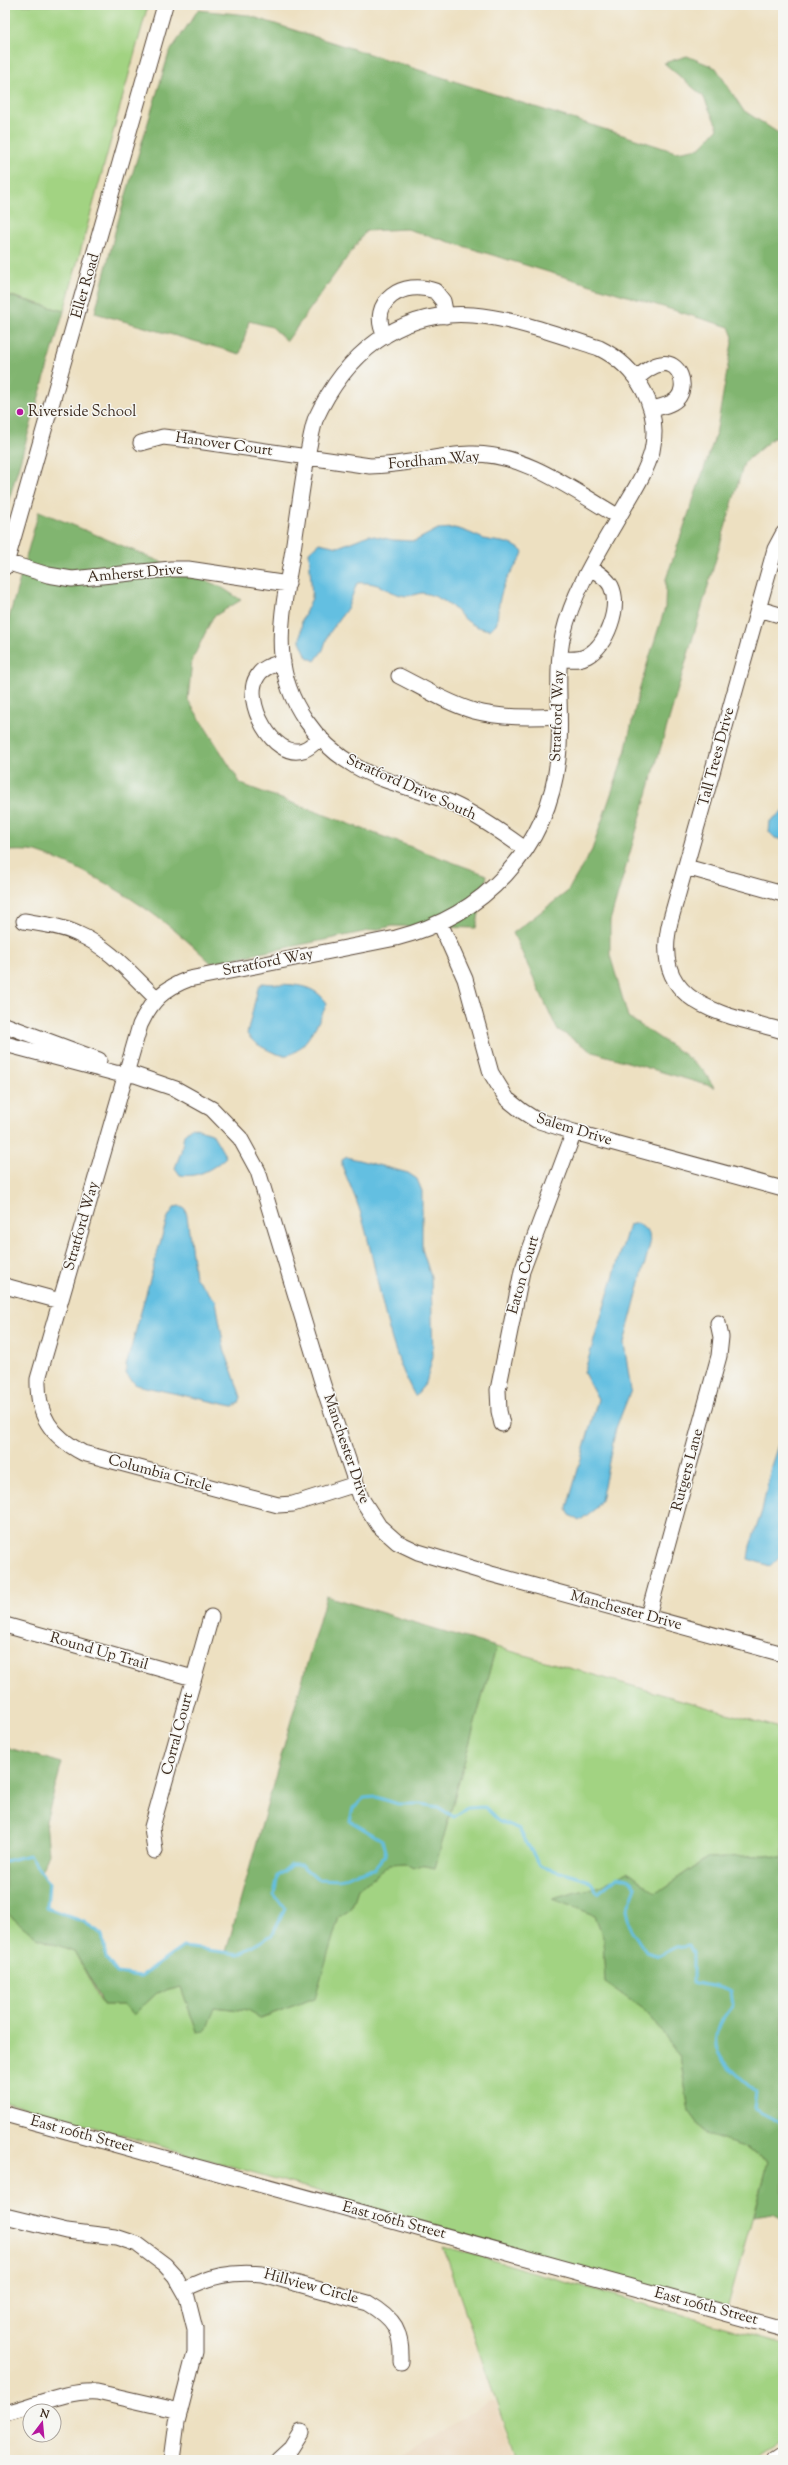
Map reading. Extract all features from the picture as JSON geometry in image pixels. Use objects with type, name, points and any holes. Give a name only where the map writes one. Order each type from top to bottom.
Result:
[{"type":"main road","points":[[777,2460],[783,2456]]},
{"type":"street","name":"Eller Road","points":[[6,564],[165,5]]},
{"type":"street","points":[[385,336],[380,325],[380,310],[384,302],[402,291],[414,288],[435,291],[443,301],[446,316]]},
{"type":"street","name":"Stratford Drive South","points":[[525,849],[492,826],[453,804],[356,766],[337,754],[308,724],[292,696],[283,662],[283,623],[307,457],[315,420],[327,395],[351,361],[385,336],[416,322],[446,316],[473,315],[489,317],[575,340],[610,353],[622,362],[637,378]]},
{"type":"street","points":[[665,363],[674,367],[681,375],[683,384],[679,397],[668,405],[651,409],[637,378],[655,365],[665,363]]},
{"type":"street","name":"Stratford Way","points":[[46,1350],[140,1025],[148,1007],[156,998],[175,984],[189,979],[396,938],[440,923],[462,912],[484,896],[514,866],[525,849],[540,825],[554,786],[558,759],[560,659],[563,635],[572,606],[651,453],[654,432],[651,409]]},
{"type":"street","name":"Hanover Court","points":[[141,443],[163,437],[307,457]]},
{"type":"street","name":"Fordham Way","points":[[307,457],[370,466],[392,466],[470,454],[501,457],[532,468],[619,517]]},
{"type":"street","name":"Tall Trees Drive","points":[[783,534],[775,549],[667,937],[668,966],[674,981],[685,994],[703,1007],[783,1031]]},
{"type":"street","name":"Amherst Drive","points":[[6,564],[48,575],[72,579],[188,569],[288,584]]},
{"type":"street","name":"Stratford Way","points":[[560,659],[580,659],[588,656],[601,644],[610,625],[614,607],[611,585],[591,568]]},
{"type":"street","points":[[759,609],[783,616]]},
{"type":"street","points":[[283,662],[264,669],[254,682],[254,700],[260,720],[275,741],[291,750],[304,750],[320,737]]},
{"type":"street","points":[[399,676],[446,700],[473,711],[513,717],[559,716]]},
{"type":"street","points":[[686,867],[783,894]]},
{"type":"street","points":[[24,921],[60,928],[94,941],[108,951],[156,998]]},
{"type":"street","name":"Salem Drive","points":[[440,923],[465,979],[489,1066],[497,1086],[507,1099],[536,1120],[574,1132],[783,1189]]},
{"type":"street","name":"Manchester Drive","points":[[5,1025],[117,1067],[127,1073],[176,1089],[200,1100],[223,1118],[240,1138],[248,1150],[258,1171],[356,1484],[367,1510],[379,1526],[397,1542],[418,1552],[783,1654]]},
{"type":"street","name":"Manchester Drive","points":[[5,1044],[115,1073],[127,1073]]},
{"type":"street","name":"Eaton Court","points":[[502,1424],[499,1411],[498,1390],[522,1271],[574,1132]]},
{"type":"street","points":[[5,1286],[60,1302]]},
{"type":"street","name":"Rutgers Lane","points":[[648,1616],[719,1356],[720,1337],[718,1323]]},
{"type":"street","name":"Columbia Circle","points":[[46,1350],[38,1379],[38,1394],[42,1414],[51,1428],[65,1444],[83,1453],[278,1505],[293,1504],[356,1484]]},
{"type":"street","name":"Corral Court","points":[[155,1852],[152,1827],[211,1617]]},
{"type":"street","name":"Round Up Trail","points":[[5,1625],[193,1678]]},
{"type":"street","name":"East 106th Street","points":[[5,2114],[783,2329]]},
{"type":"street","points":[[5,2216],[67,2231],[116,2237],[137,2244],[165,2265],[182,2290],[192,2313],[195,2337],[195,2352],[180,2411],[172,2460]]},
{"type":"street","name":"Hillview Circle","points":[[182,2290],[217,2275],[247,2272],[262,2274],[368,2302],[384,2312],[398,2330],[402,2343],[401,2362]]},
{"type":"street","points":[[5,2413],[72,2392],[84,2391],[97,2392],[180,2411]]},
{"type":"street","points":[[278,2460],[291,2448],[301,2432]]},
{"type":"shaded area","points":[[489,2401],[495,2403],[513,2460],[398,2460]]},
{"type":"green space","points":[[5,5],[148,5],[64,311],[5,294]]},
{"type":"green space","points":[[198,10],[247,15],[676,152],[700,148],[718,128],[703,96],[664,63],[687,56],[716,68],[743,110],[783,136],[783,438],[773,438],[744,463],[610,921],[610,955],[628,1017],[682,1053],[703,1070],[714,1087],[593,1052],[557,1029],[513,933],[567,892],[592,850],[625,753],[640,687],[665,608],[666,579],[716,434],[733,337],[729,327],[407,229],[366,231],[287,341],[272,327],[249,321],[240,354],[95,313],[116,228],[169,53]]},
{"type":"green space","name":"Riverside School","points":[[5,295],[64,311],[5,513]]},
{"type":"green space","points":[[39,511],[221,587],[241,600],[213,617],[192,660],[188,700],[241,784],[487,875],[476,928],[393,926],[211,963],[173,929],[152,913],[130,898],[83,871],[59,860],[36,852],[5,851],[5,632]]},
{"type":"green space","points":[[326,1596],[496,1647],[435,1868],[422,1865],[413,1868],[405,1863],[390,1864],[358,1889],[351,1909],[339,1917],[315,1998],[260,2018],[248,2011],[215,2007],[206,2031],[197,2032],[181,1987],[157,1993],[133,2015],[125,2005],[103,2005],[100,1996],[74,1951],[37,1938],[8,1914],[5,1921],[5,1747],[62,1763],[46,1821],[49,1854],[41,1871],[49,1883],[47,1907],[84,1922],[102,1934],[106,1958],[117,1973],[141,1976],[183,1947],[226,1952]]},
{"type":"green space","points":[[496,1647],[783,1729],[783,1859],[767,1855],[707,1858],[656,1893],[628,1872],[600,1886],[553,1899],[595,1915],[603,1937],[605,1982],[648,2013],[680,2056],[689,2111],[706,2134],[741,2146],[768,2161],[727,2309],[342,2202],[343,2198],[5,2102],[5,1921],[8,1914],[37,1938],[74,1951],[103,2005],[125,2005],[133,2015],[157,1993],[181,1987],[197,2032],[214,2007],[248,2011],[261,2018],[314,1998],[339,1917],[351,1909],[358,1889],[390,1864],[405,1863],[413,1868],[422,1865],[435,1868]]},
{"type":"green space","points":[[767,1855],[783,1859],[783,2219],[773,2214],[753,2217],[768,2161],[741,2146],[707,2135],[689,2111],[680,2056],[648,2013],[605,1982],[603,1937],[595,1915],[552,1899],[600,1886],[628,1872],[656,1893],[707,1858]]},
{"type":"green space","points":[[443,2246],[783,2344],[783,2441],[755,2460],[516,2460]]},
{"type":"water","points":[[454,528],[466,531],[484,539],[514,545],[523,552],[520,560],[508,577],[504,586],[499,602],[497,623],[490,630],[468,622],[449,604],[432,595],[421,593],[406,596],[378,585],[357,583],[348,607],[328,635],[323,650],[315,661],[307,657],[300,641],[302,620],[312,598],[309,552],[319,543],[338,547],[369,535],[393,540],[415,541],[438,529]]},
{"type":"water","points":[[783,811],[783,840],[775,838],[769,832],[770,821]]},
{"type":"water","points":[[262,983],[306,987],[321,996],[327,1003],[311,1034],[293,1053],[284,1055],[263,1048],[247,1034],[258,988]]},
{"type":"water","points":[[192,1127],[212,1133],[226,1157],[205,1172],[187,1176],[180,1175],[175,1168],[181,1152],[184,1134]]},
{"type":"water","points":[[347,1157],[408,1173],[417,1179],[422,1191],[422,1249],[431,1277],[433,1356],[426,1383],[415,1396],[405,1375],[389,1330],[361,1214],[342,1166],[342,1160]]},
{"type":"water","points":[[179,1206],[185,1209],[187,1216],[195,1277],[216,1301],[224,1348],[241,1397],[239,1403],[233,1406],[136,1385],[126,1374],[126,1366],[162,1236],[168,1217],[175,1207]]},
{"type":"water","points":[[638,1223],[649,1233],[650,1244],[624,1343],[631,1390],[616,1428],[601,1500],[595,1509],[579,1521],[570,1515],[567,1508],[598,1399],[584,1373],[629,1225]]},
{"type":"water","points":[[783,1430],[783,1553],[770,1566],[748,1559],[750,1546],[762,1511],[771,1466]]},
{"type":"waterway","points":[[5,1861],[29,1855],[49,1883],[47,1908],[84,1922],[102,1934],[106,1958],[117,1973],[141,1976],[183,1947],[239,1954],[272,1935],[285,1909],[274,1894],[278,1876],[291,1865],[301,1865],[317,1879],[339,1880],[357,1872],[374,1869],[386,1855],[382,1840],[350,1821],[353,1808],[364,1798],[376,1797],[398,1804],[421,1804],[438,1807],[454,1817],[467,1808],[485,1807],[498,1820],[519,1829],[540,1866],[590,1881],[598,1893],[617,1877],[628,1879],[636,1887],[627,1910],[632,1931],[646,1952],[658,1956],[676,1947],[689,1945],[693,1953],[693,1982],[726,1989],[731,1992],[733,2005],[723,2019],[718,2031],[717,2042],[719,2053],[734,2072],[756,2092],[754,2109],[783,2124]]},
{"type":"place","name":"Riverside School","points":[[20,412]]}]
